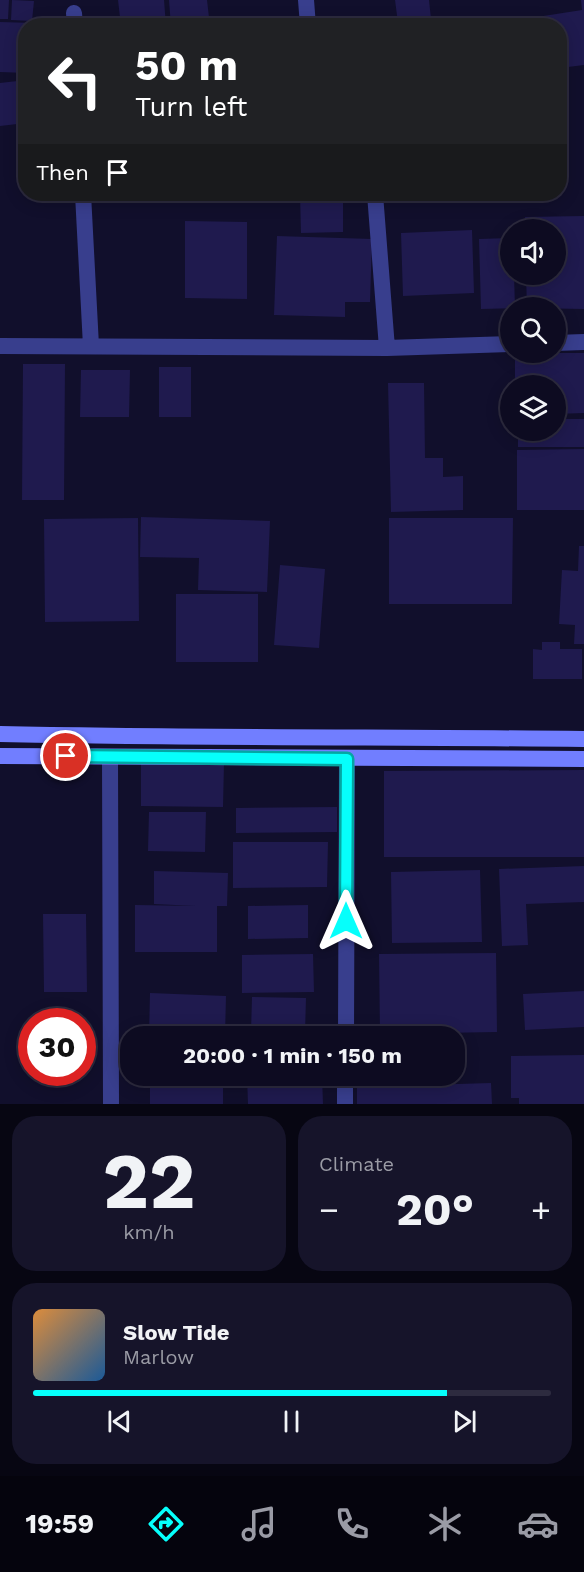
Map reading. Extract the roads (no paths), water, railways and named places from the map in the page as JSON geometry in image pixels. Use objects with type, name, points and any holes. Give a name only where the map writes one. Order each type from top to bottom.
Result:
[{"type":"main road","points":[[0,734],[224,739],[372,736],[584,739]]},
{"type":"main road","points":[[0,756],[584,759]]},
{"type":"street","points":[[306,0],[307,18]]},
{"type":"street","points":[[83,201],[91,346]]},
{"type":"street","points":[[376,201],[387,348]]},
{"type":"street","points":[[566,343],[584,342]]},
{"type":"street","points":[[0,346],[387,348],[500,344]]},
{"type":"street","points":[[110,757],[111,1104]]},
{"type":"street","points":[[346,1026],[347,759]]},
{"type":"street","points":[[345,1086],[345,1104]]}]
